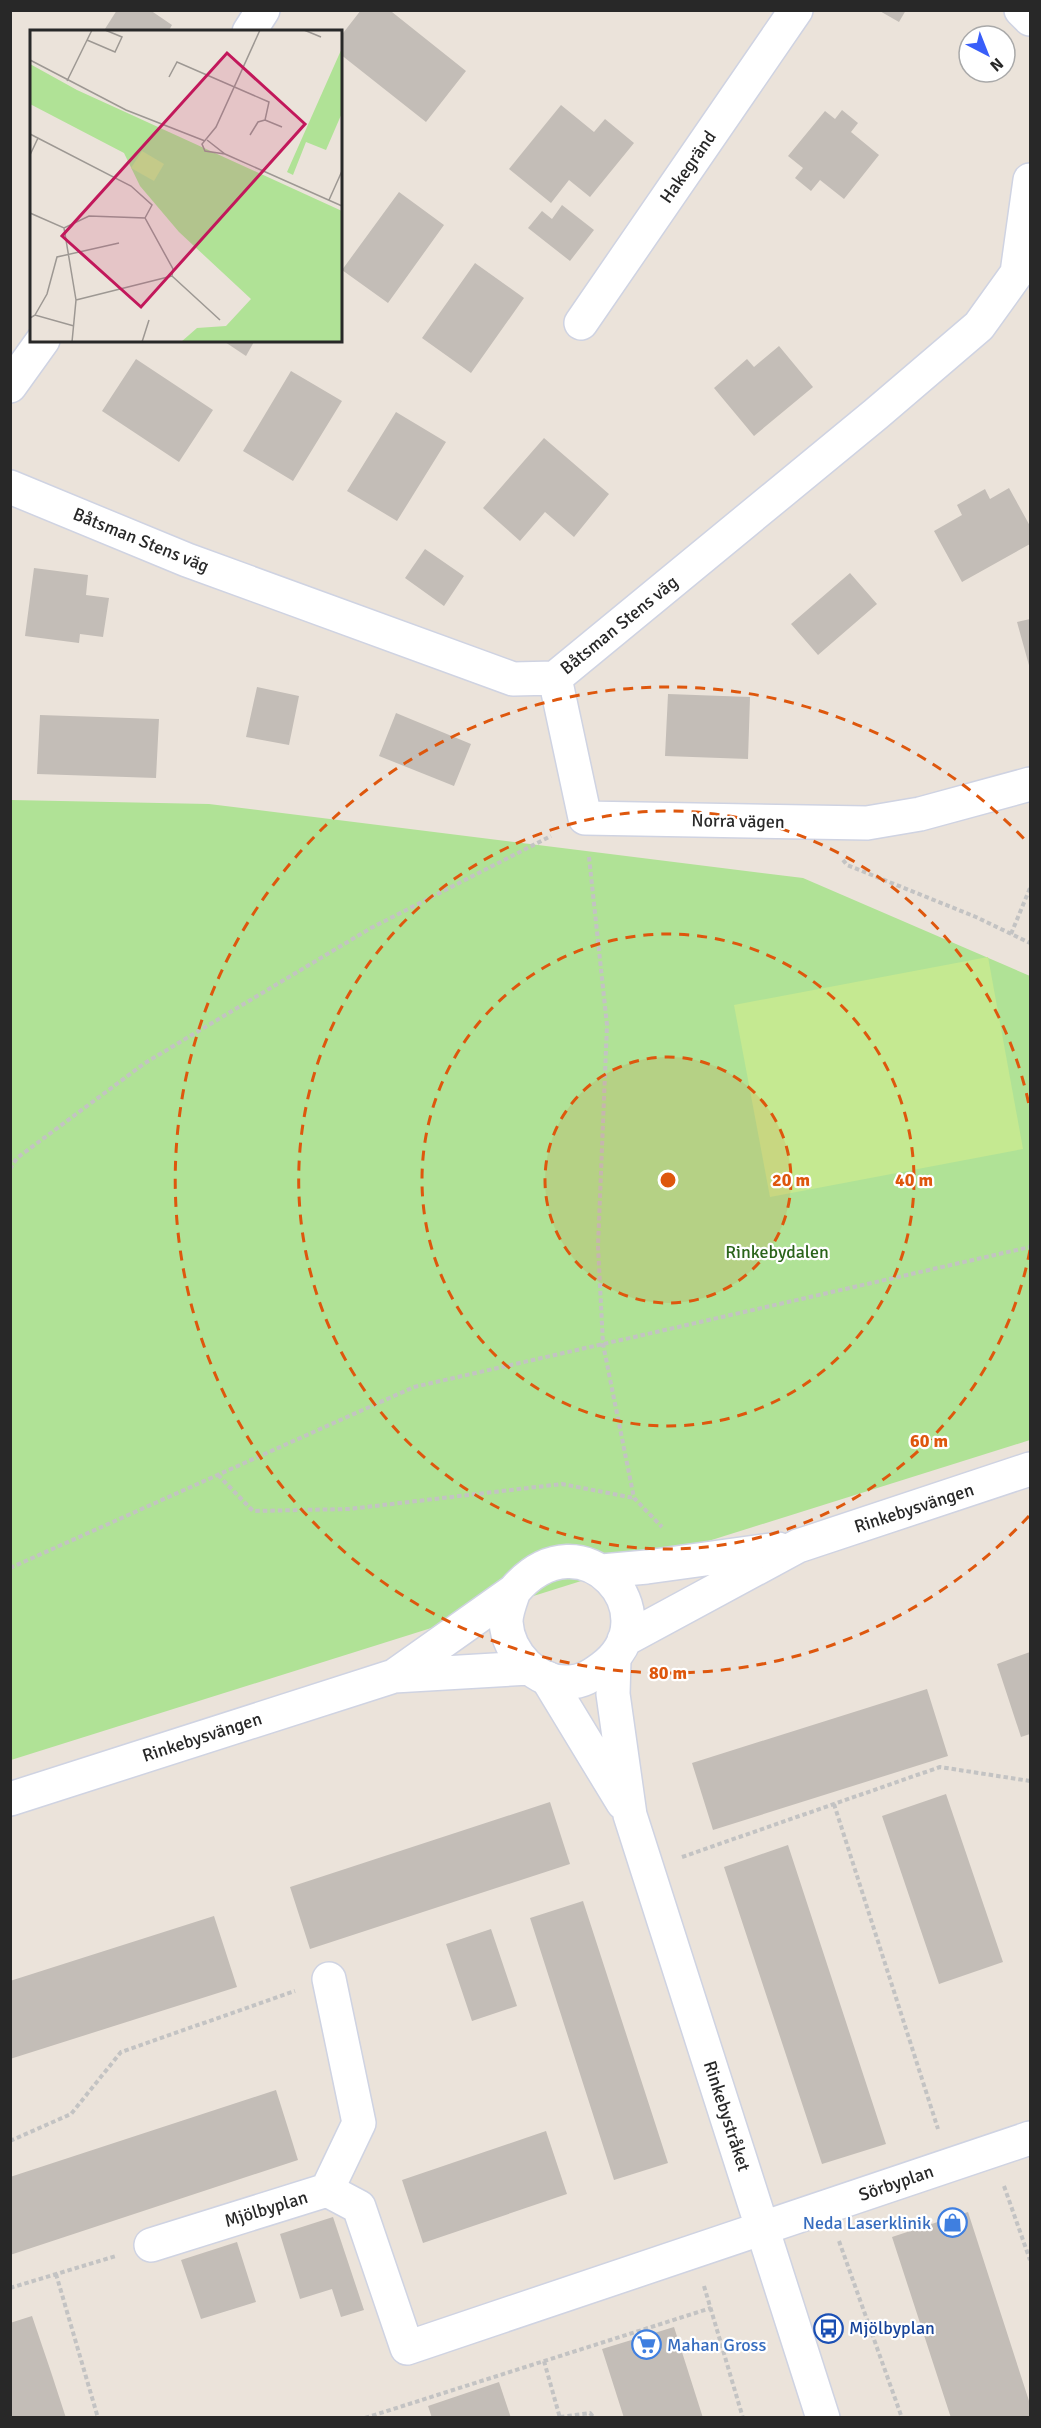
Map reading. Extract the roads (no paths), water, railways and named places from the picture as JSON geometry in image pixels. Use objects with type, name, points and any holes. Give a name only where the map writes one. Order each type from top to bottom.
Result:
[{"type":"street","points":[[250,30],[263,10]]},
{"type":"street","name":"Hakegränd","points":[[581,323],[796,10]]},
{"type":"street","points":[[1021,10],[1030,19]]},
{"type":"street","name":"Båtsman Stens väg","points":[[10,487],[187,560],[513,679],[555,678],[876,414],[979,326],[1017,273],[1030,180]]},
{"type":"street","points":[[10,386],[42,342]]},
{"type":"street","name":"Norra vägen","points":[[555,678],[585,818],[867,823],[920,814],[1030,784]]},
{"type":"street","name":"Rinkebysvängen","points":[[394,1676],[514,1591],[527,1575],[555,1561],[576,1561],[602,1571],[798,1546],[1030,1469]]},
{"type":"street","name":"Rinkebysvängen","points":[[10,1799],[394,1676],[538,1673],[567,1683],[587,1679],[619,1650],[798,1546]]},
{"type":"street","points":[[602,1571],[617,1586],[624,1599],[628,1620],[619,1650]]},
{"type":"street","points":[[514,1591],[506,1620],[509,1641],[515,1653],[538,1673]]},
{"type":"street","name":"Rinkebystråket","points":[[619,1650],[613,1694],[630,1815],[823,2418]]},
{"type":"street","name":"Rinkebystråket","points":[[538,1673],[630,1815]]},
{"type":"street","points":[[327,2190],[359,2123],[329,1979]]},
{"type":"street","name":"Sörbyplan","points":[[762,2227],[1030,2138]]},
{"type":"street","name":"Mjölbyplan","points":[[151,2245],[327,2190],[359,2207],[407,2348],[762,2227]]},
{"type":"place","name":"Neda Laserklinik","points":[[952,2223]]},
{"type":"place","name":"Mjölbyplan","points":[[828,2328]]},
{"type":"place","name":"Mahan Gross","points":[[646,2345]]},
{"type":"park label","name":"Rinkebydalen","points":[[777,1252]]}]
